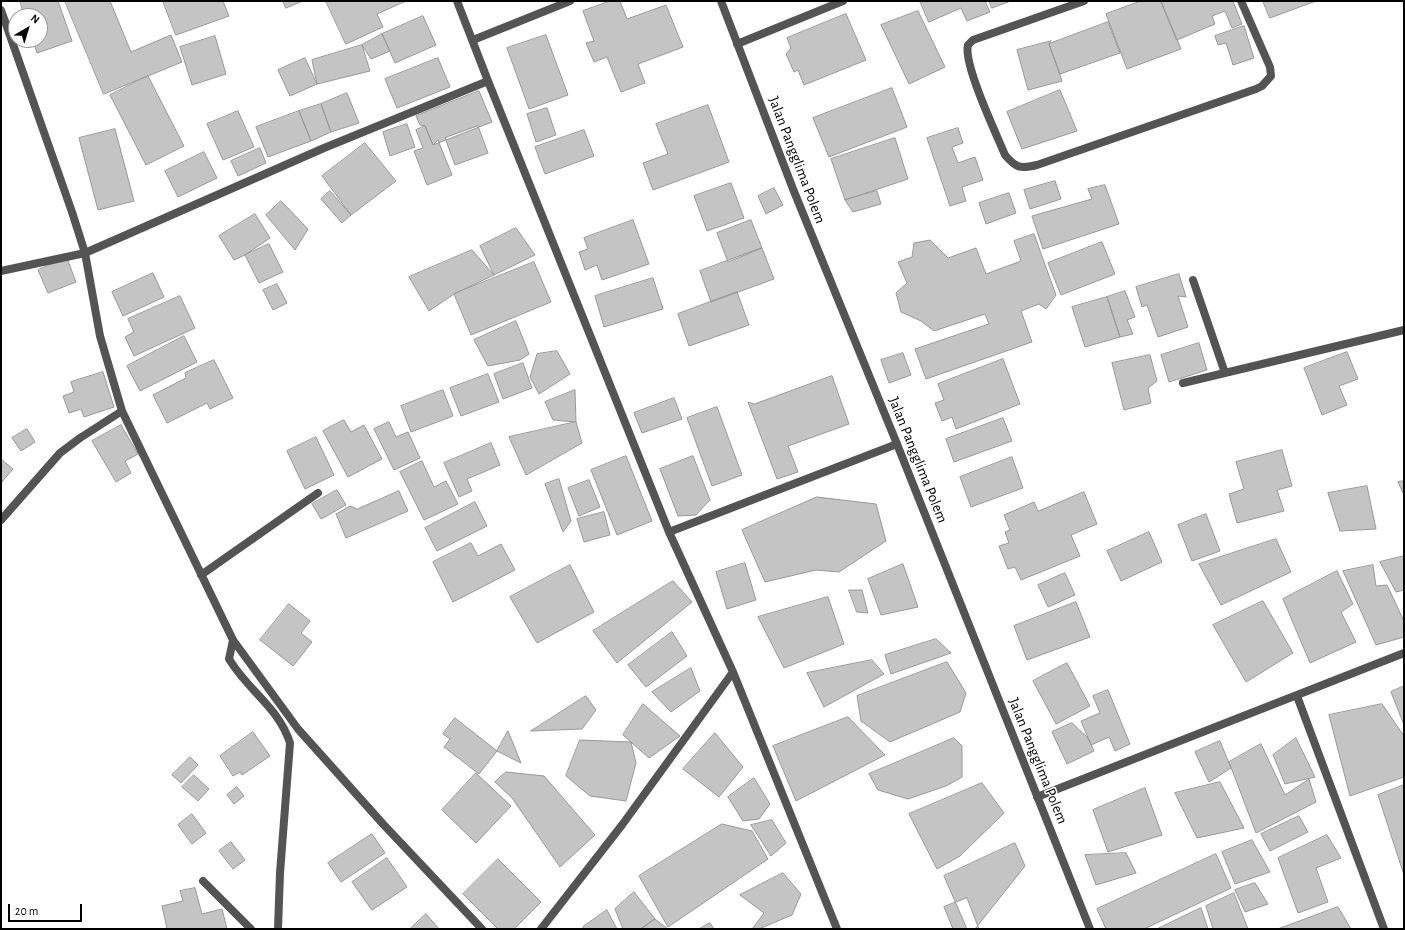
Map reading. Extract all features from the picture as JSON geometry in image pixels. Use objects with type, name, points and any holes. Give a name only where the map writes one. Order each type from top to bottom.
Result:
[{"type":"street","points":[[457,1],[669,532],[733,672],[837,929]]},
{"type":"street","points":[[473,40],[570,1]]},
{"type":"street","name":"Jalan Pangglima Polem","points":[[721,1],[793,189],[897,444],[1090,929]]},
{"type":"street","points":[[737,44],[843,1]]},
{"type":"street","points":[[1084,1],[973,40],[968,45],[967,50],[970,68],[1005,155],[1012,164],[1023,168],[1037,165],[1262,86],[1271,76],[1270,67],[1242,1]]},
{"type":"street","points":[[1,10],[85,253],[100,336],[122,411],[232,640],[298,729],[383,824],[482,929]]},
{"type":"street","points":[[1,271],[85,253],[324,148],[488,81]]},
{"type":"street","points":[[1192,280],[1225,373]]},
{"type":"street","points":[[1183,383],[1404,330]]},
{"type":"street","points":[[1,520],[60,453],[80,438],[122,411]]},
{"type":"street","points":[[669,532],[897,444]]},
{"type":"street","points":[[201,575],[318,493]]},
{"type":"street","points":[[232,640],[229,659],[274,712],[286,730],[290,743],[280,872],[278,929]]},
{"type":"street","points":[[1037,797],[1404,653]]},
{"type":"street","points":[[541,929],[622,825],[733,672]]},
{"type":"street","points":[[1297,696],[1384,929]]},
{"type":"street","points":[[203,882],[251,929]]},
{"type":"building","points":[[20,1],[58,1],[72,41],[37,53],[35,48],[48,48],[48,8],[22,8]]},
{"type":"building","points":[[65,1],[110,1],[131,52],[171,35],[182,62],[104,94]]},
{"type":"building","points":[[163,1],[223,1],[229,16],[176,35]]},
{"type":"building","points":[[283,1],[303,1],[286,8]]},
{"type":"building","points":[[326,1],[406,1],[377,14],[383,27],[346,44]]},
{"type":"building","points":[[610,1],[620,1],[627,19],[666,5],[683,47],[638,64],[645,83],[621,92],[607,57],[594,62],[586,43],[594,41],[583,11]]},
{"type":"building","points":[[920,1],[985,1],[990,12],[967,21],[961,8],[929,22]]},
{"type":"building","points":[[989,1],[1011,1],[992,8]]},
{"type":"building","points":[[1141,1],[1161,1],[1181,49],[1127,69],[1106,14]]},
{"type":"building","points":[[1161,1],[1233,1],[1242,24],[1232,28],[1225,11],[1212,16],[1215,24],[1177,40]]},
{"type":"building","points":[[1263,1],[1316,1],[1270,18]]},
{"type":"building","points":[[918,11],[945,67],[909,84],[881,25]]},
{"type":"building","points":[[846,14],[866,60],[804,85],[798,70],[794,72],[786,54],[791,48],[787,38]]},
{"type":"building","points":[[423,16],[436,45],[395,63],[382,34]]},
{"type":"building","points":[[1108,22],[1120,53],[1060,74],[1049,44]]},
{"type":"building","points":[[1244,26],[1254,58],[1233,65],[1226,43],[1218,45],[1215,36]]},
{"type":"building","points":[[382,34],[390,51],[371,59],[362,45]]},
{"type":"building","points":[[546,35],[568,95],[529,109],[507,48]]},
{"type":"building","points":[[215,36],[226,74],[192,85],[180,47]]},
{"type":"building","points":[[1051,41],[1049,44],[1062,81],[1028,90],[1017,50]]},
{"type":"building","points":[[362,45],[370,71],[317,84],[312,60]]},
{"type":"building","points":[[305,58],[317,84],[290,96],[278,70]]},
{"type":"building","points":[[438,58],[450,87],[397,108],[385,79]]},
{"type":"building","points":[[148,76],[184,146],[146,165],[110,95]]},
{"type":"building","points":[[892,88],[907,127],[829,157],[813,118]]},
{"type":"building","points":[[1060,90],[1077,131],[1022,149],[1007,112]]},
{"type":"building","points":[[479,91],[492,122],[433,145],[425,126],[420,125],[416,116]]},
{"type":"building","points":[[347,93],[359,123],[331,132],[321,104]]},
{"type":"building","points":[[321,104],[331,132],[311,141],[299,111]]},
{"type":"building","points":[[708,105],[729,162],[653,190],[643,163],[668,154],[656,124]]},
{"type":"building","points":[[547,108],[556,135],[536,142],[527,114]]},
{"type":"building","points":[[238,111],[254,147],[223,160],[207,124]]},
{"type":"building","points":[[299,111],[311,141],[268,157],[256,127]]},
{"type":"building","points":[[407,124],[415,147],[390,156],[383,132]]},
{"type":"building","points":[[425,126],[433,145],[438,140],[452,175],[427,185],[414,151],[423,148],[416,130]]},
{"type":"building","points":[[478,126],[488,153],[455,165],[445,138]]},
{"type":"building","points":[[958,128],[963,143],[952,147],[958,163],[975,157],[983,180],[962,187],[966,201],[950,206],[927,138]]},
{"type":"building","points":[[115,129],[134,201],[98,210],[79,138]]},
{"type":"building","points":[[584,130],[594,156],[545,174],[535,147]]},
{"type":"building","points":[[895,138],[908,179],[845,200],[831,159]]},
{"type":"building","points":[[365,143],[396,181],[351,215],[322,176]]},
{"type":"building","points":[[260,148],[266,163],[238,176],[231,161]]},
{"type":"building","points":[[204,152],[217,178],[178,197],[165,171]]},
{"type":"building","points":[[1055,181],[1061,199],[1030,209],[1024,190]]},
{"type":"building","points":[[731,183],[744,218],[707,231],[694,196]]},
{"type":"building","points":[[1105,185],[1119,224],[1043,249],[1032,216],[1092,199],[1088,189]]},
{"type":"building","points":[[774,188],[783,205],[766,214],[758,196]]},
{"type":"building","points":[[330,191],[351,215],[342,223],[321,199]]},
{"type":"building","points":[[877,191],[881,204],[853,212],[845,200]]},
{"type":"building","points":[[1009,193],[1016,213],[986,224],[979,203]]},
{"type":"building","points":[[281,201],[308,229],[295,250],[266,215]]},
{"type":"building","points":[[255,214],[270,238],[245,255],[234,260],[219,236]]},
{"type":"building","points":[[633,220],[649,264],[602,280],[597,265],[585,270],[579,252],[588,249],[584,238]]},
{"type":"building","points":[[751,220],[762,248],[728,262],[717,233]]},
{"type":"building","points":[[516,228],[535,255],[494,275],[480,246]]},
{"type":"building","points":[[1034,234],[1056,295],[1046,309],[1039,304],[1021,311],[1032,342],[926,379],[915,349],[989,324],[985,314],[934,331],[921,321],[901,312],[896,293],[907,283],[898,262],[912,257],[914,243],[930,240],[948,258],[976,248],[986,274],[1021,261],[1014,241]]},
{"type":"building","points":[[1102,242],[1115,274],[1061,295],[1048,263]]},
{"type":"building","points":[[269,244],[283,272],[259,283],[245,255]]},
{"type":"building","points":[[762,248],[774,279],[711,302],[700,271]]},
{"type":"building","points":[[472,250],[494,275],[454,294],[429,311],[409,277]]},
{"type":"building","points":[[67,258],[76,282],[48,293],[38,270]]},
{"type":"building","points":[[534,262],[551,302],[471,335],[454,294]]},
{"type":"building","points":[[153,273],[164,297],[123,316],[112,292]]},
{"type":"building","points":[[1179,274],[1186,297],[1178,296],[1188,327],[1158,337],[1147,305],[1142,307],[1136,287]]},
{"type":"building","points":[[653,278],[663,309],[604,327],[595,296]]},
{"type":"building","points":[[277,284],[287,303],[273,310],[263,290]]},
{"type":"building","points":[[1125,291],[1135,317],[1127,320],[1133,334],[1120,337],[1107,297]]},
{"type":"building","points":[[737,292],[749,325],[689,346],[678,314]]},
{"type":"building","points":[[180,296],[195,328],[134,356],[125,337],[134,332],[128,319]]},
{"type":"building","points":[[1107,297],[1120,337],[1085,347],[1072,307]]},
{"type":"building","points":[[516,321],[529,354],[520,360],[488,366],[474,340]]},
{"type":"building","points":[[184,336],[197,362],[140,391],[127,366]]},
{"type":"building","points":[[1199,343],[1207,370],[1169,382],[1161,355]]},
{"type":"building","points":[[557,351],[570,374],[539,394],[530,377],[537,354]]},
{"type":"building","points":[[1347,352],[1358,379],[1339,386],[1347,405],[1322,415],[1304,368]]},
{"type":"building","points":[[903,353],[911,375],[889,383],[881,360]]},
{"type":"building","points":[[1150,355],[1157,381],[1148,388],[1151,403],[1124,410],[1112,363]]},
{"type":"building","points":[[1003,359],[1020,404],[956,429],[952,417],[942,421],[935,403],[944,400],[938,384]]},
{"type":"building","points":[[214,360],[233,398],[210,409],[207,403],[167,423],[153,395],[186,378],[185,373]]},
{"type":"building","points":[[523,363],[532,388],[503,399],[494,374]]},
{"type":"building","points":[[103,372],[114,407],[84,417],[81,409],[69,413],[63,396],[74,392],[71,382]]},
{"type":"building","points":[[488,374],[499,402],[461,416],[450,388]]},
{"type":"building","points":[[832,376],[849,424],[788,446],[798,472],[777,479],[748,402],[754,404]]},
{"type":"building","points":[[443,390],[453,416],[411,432],[401,406]]},
{"type":"building","points":[[575,390],[576,422],[553,420],[545,402]]},
{"type":"building","points":[[674,398],[682,419],[642,433],[634,413]]},
{"type":"building","points":[[717,407],[742,475],[712,486],[687,418]]},
{"type":"building","points":[[1003,418],[1012,441],[954,462],[946,439]]},
{"type":"building","points":[[344,420],[351,432],[364,425],[382,459],[348,477],[323,431]]},
{"type":"building","points":[[389,422],[396,437],[408,432],[420,458],[394,470],[374,429]]},
{"type":"building","points":[[576,422],[582,443],[526,475],[509,437]]},
{"type":"building","points":[[121,425],[138,454],[125,461],[131,473],[116,482],[92,441]]},
{"type":"building","points":[[27,429],[35,442],[21,451],[12,438]]},
{"type":"building","points":[[316,437],[334,475],[305,489],[287,451]]},
{"type":"building","points":[[491,443],[500,465],[467,479],[472,491],[459,497],[444,463]]},
{"type":"building","points":[[1282,450],[1292,486],[1277,490],[1284,511],[1237,523],[1229,494],[1244,489],[1236,462]]},
{"type":"building","points":[[626,456],[652,521],[617,535],[591,470]]},
{"type":"building","points":[[693,456],[710,500],[696,515],[678,516],[660,469]]},
{"type":"building","points":[[1012,457],[1023,488],[971,507],[960,477]]},
{"type":"building","points":[[1,459],[13,469],[1,483]]},
{"type":"building","points":[[422,461],[434,487],[446,481],[458,504],[424,520],[400,472]]},
{"type":"building","points":[[559,479],[571,521],[563,532],[545,484]]},
{"type":"building","points":[[589,480],[600,507],[579,516],[568,488]]},
{"type":"building","points":[[1404,481],[1404,495],[1398,482]]},
{"type":"building","points":[[1367,486],[1376,529],[1340,531],[1328,493]]},
{"type":"building","points":[[337,490],[346,505],[321,519],[312,504]]},
{"type":"building","points":[[399,491],[408,511],[346,538],[336,514],[350,506],[357,509]]},
{"type":"building","points":[[1084,492],[1097,524],[1071,535],[1080,556],[1021,580],[1015,567],[1008,569],[999,546],[1009,543],[1005,532],[1010,530],[1004,515],[1034,502],[1038,511]]},
{"type":"building","points":[[817,497],[876,504],[886,541],[839,572],[816,570],[765,582],[742,530]]},
{"type":"building","points":[[475,502],[487,526],[437,551],[425,528]]},
{"type":"building","points":[[604,512],[610,535],[584,542],[577,519]]},
{"type":"building","points":[[1206,514],[1220,551],[1192,561],[1178,525]]},
{"type":"building","points":[[1149,532],[1162,562],[1121,581],[1107,551]]},
{"type":"building","points":[[1276,539],[1291,572],[1221,605],[1199,564]]},
{"type":"building","points":[[471,543],[478,556],[501,544],[515,570],[453,602],[433,562]]},
{"type":"building","points":[[1404,556],[1404,590],[1396,592],[1380,562]]},
{"type":"building","points":[[745,563],[756,600],[727,609],[716,572]]},
{"type":"building","points":[[903,564],[918,607],[881,615],[868,579]]},
{"type":"building","points":[[570,565],[594,612],[537,643],[510,597]]},
{"type":"building","points":[[1373,565],[1376,586],[1387,585],[1404,621],[1404,637],[1376,645],[1343,571]]},
{"type":"building","points":[[1337,571],[1353,604],[1341,612],[1356,642],[1310,663],[1283,599]]},
{"type":"building","points":[[1065,573],[1075,595],[1048,607],[1038,585]]},
{"type":"building","points":[[673,581],[692,602],[617,663],[593,631]]},
{"type":"building","points":[[849,590],[862,590],[868,613],[857,612]]},
{"type":"building","points":[[828,597],[844,644],[784,668],[758,617]]},
{"type":"building","points":[[1263,601],[1293,653],[1246,682],[1213,625]]},
{"type":"building","points":[[1076,602],[1090,637],[1027,660],[1014,626]]},
{"type":"building","points":[[289,604],[310,621],[301,633],[312,642],[293,666],[260,640]]},
{"type":"building","points":[[672,632],[687,656],[646,687],[628,665]]},
{"type":"building","points":[[936,639],[951,653],[891,674],[885,655]]},
{"type":"building","points":[[872,660],[884,674],[824,707],[807,673]]},
{"type":"building","points":[[947,662],[966,693],[960,712],[890,742],[861,721],[857,696]]},
{"type":"building","points":[[1067,663],[1090,706],[1056,724],[1033,681]]},
{"type":"building","points":[[691,668],[700,691],[671,712],[652,692]]},
{"type":"building","points":[[1404,686],[1404,725],[1391,692]]},
{"type":"building","points":[[1108,690],[1130,744],[1115,751],[1109,737],[1091,745],[1081,721],[1100,713],[1093,696]]},
{"type":"building","points":[[586,696],[596,710],[582,729],[531,731]]},
{"type":"building","points":[[643,704],[680,736],[649,758],[623,735]]},
{"type":"building","points":[[1382,704],[1404,736],[1404,777],[1350,796],[1329,715]]},
{"type":"building","points":[[848,717],[885,755],[796,801],[773,746]]},
{"type":"building","points":[[455,718],[497,751],[479,774],[444,747],[450,739],[443,734]]},
{"type":"building","points":[[1072,723],[1088,738],[1094,751],[1067,764],[1052,732]]},
{"type":"building","points":[[508,731],[521,763],[497,751]]},
{"type":"building","points":[[253,732],[270,756],[242,775],[240,772],[233,776],[220,756]]},
{"type":"building","points":[[715,733],[743,767],[719,797],[683,769]]},
{"type":"building","points":[[954,738],[962,746],[962,777],[946,786],[908,799],[878,790],[869,774]]},
{"type":"building","points":[[1296,738],[1315,777],[1285,784],[1273,755]]},
{"type":"building","points":[[580,740],[631,742],[636,763],[626,801],[590,796],[566,776]]},
{"type":"building","points":[[1220,741],[1231,768],[1209,782],[1195,752]]},
{"type":"building","points":[[1261,744],[1285,795],[1309,779],[1316,802],[1256,833],[1229,762]]},
{"type":"building","points":[[190,757],[198,765],[181,783],[172,775]]},
{"type":"building","points":[[506,772],[544,776],[595,835],[560,867],[512,798],[495,782]]},
{"type":"building","points":[[476,773],[511,806],[476,843],[442,810]]},
{"type":"building","points":[[194,775],[209,789],[198,801],[182,787]]},
{"type":"building","points":[[754,778],[770,804],[759,819],[743,821],[728,797]]},
{"type":"building","points":[[1220,782],[1244,828],[1197,838],[1175,793]]},
{"type":"building","points":[[982,783],[1004,813],[960,856],[937,869],[909,814]]},
{"type":"building","points":[[1404,785],[1404,875],[1378,795]]},
{"type":"building","points":[[237,787],[244,796],[234,804],[227,795]]},
{"type":"building","points":[[1145,788],[1162,835],[1108,852],[1093,810]]},
{"type":"building","points":[[192,814],[206,833],[192,844],[178,825]]},
{"type":"building","points":[[1299,816],[1308,832],[1270,851],[1261,834]]},
{"type":"building","points":[[772,820],[786,843],[771,856],[751,825]]},
{"type":"building","points":[[722,824],[752,831],[768,859],[668,927],[639,876]]},
{"type":"building","points":[[372,834],[385,853],[341,882],[328,863]]},
{"type":"building","points":[[1327,835],[1341,858],[1316,868],[1328,902],[1298,913],[1278,858]]},
{"type":"building","points":[[1252,840],[1270,872],[1235,884],[1222,852]]},
{"type":"building","points":[[231,842],[245,860],[233,869],[219,851]]},
{"type":"building","points":[[1015,843],[1025,866],[975,929],[967,929],[944,876]]},
{"type":"building","points":[[1126,853],[1136,873],[1096,885],[1085,855]]},
{"type":"building","points":[[1216,854],[1231,888],[1144,929],[1106,929],[1097,909]]},
{"type":"building","points":[[387,858],[407,887],[372,910],[352,882]]},
{"type":"building","points":[[498,859],[541,902],[514,929],[498,929],[463,894]]},
{"type":"building","points":[[783,873],[801,894],[792,915],[759,929],[752,929],[764,913],[740,895]]},
{"type":"building","points":[[1255,883],[1268,904],[1245,912],[1235,890]]},
{"type":"building","points":[[195,888],[202,914],[222,909],[227,929],[167,929],[162,906],[183,901],[180,891]]},
{"type":"building","points":[[634,892],[655,919],[641,929],[623,929],[615,909]]},
{"type":"building","points":[[1234,893],[1248,929],[1213,929],[1206,906]]},
{"type":"building","points":[[967,898],[979,929],[953,929],[944,907]]},
{"type":"building","points":[[1338,907],[1351,929],[1278,929]]},
{"type":"building","points":[[1201,908],[1208,929],[1157,929]]},
{"type":"building","points":[[607,910],[617,929],[584,929],[583,927]]},
{"type":"building","points":[[426,914],[439,929],[410,929]]},
{"type":"building","points":[[655,919],[668,929],[641,929]]},
{"type":"building","points":[[710,923],[714,929],[699,929]]}]
